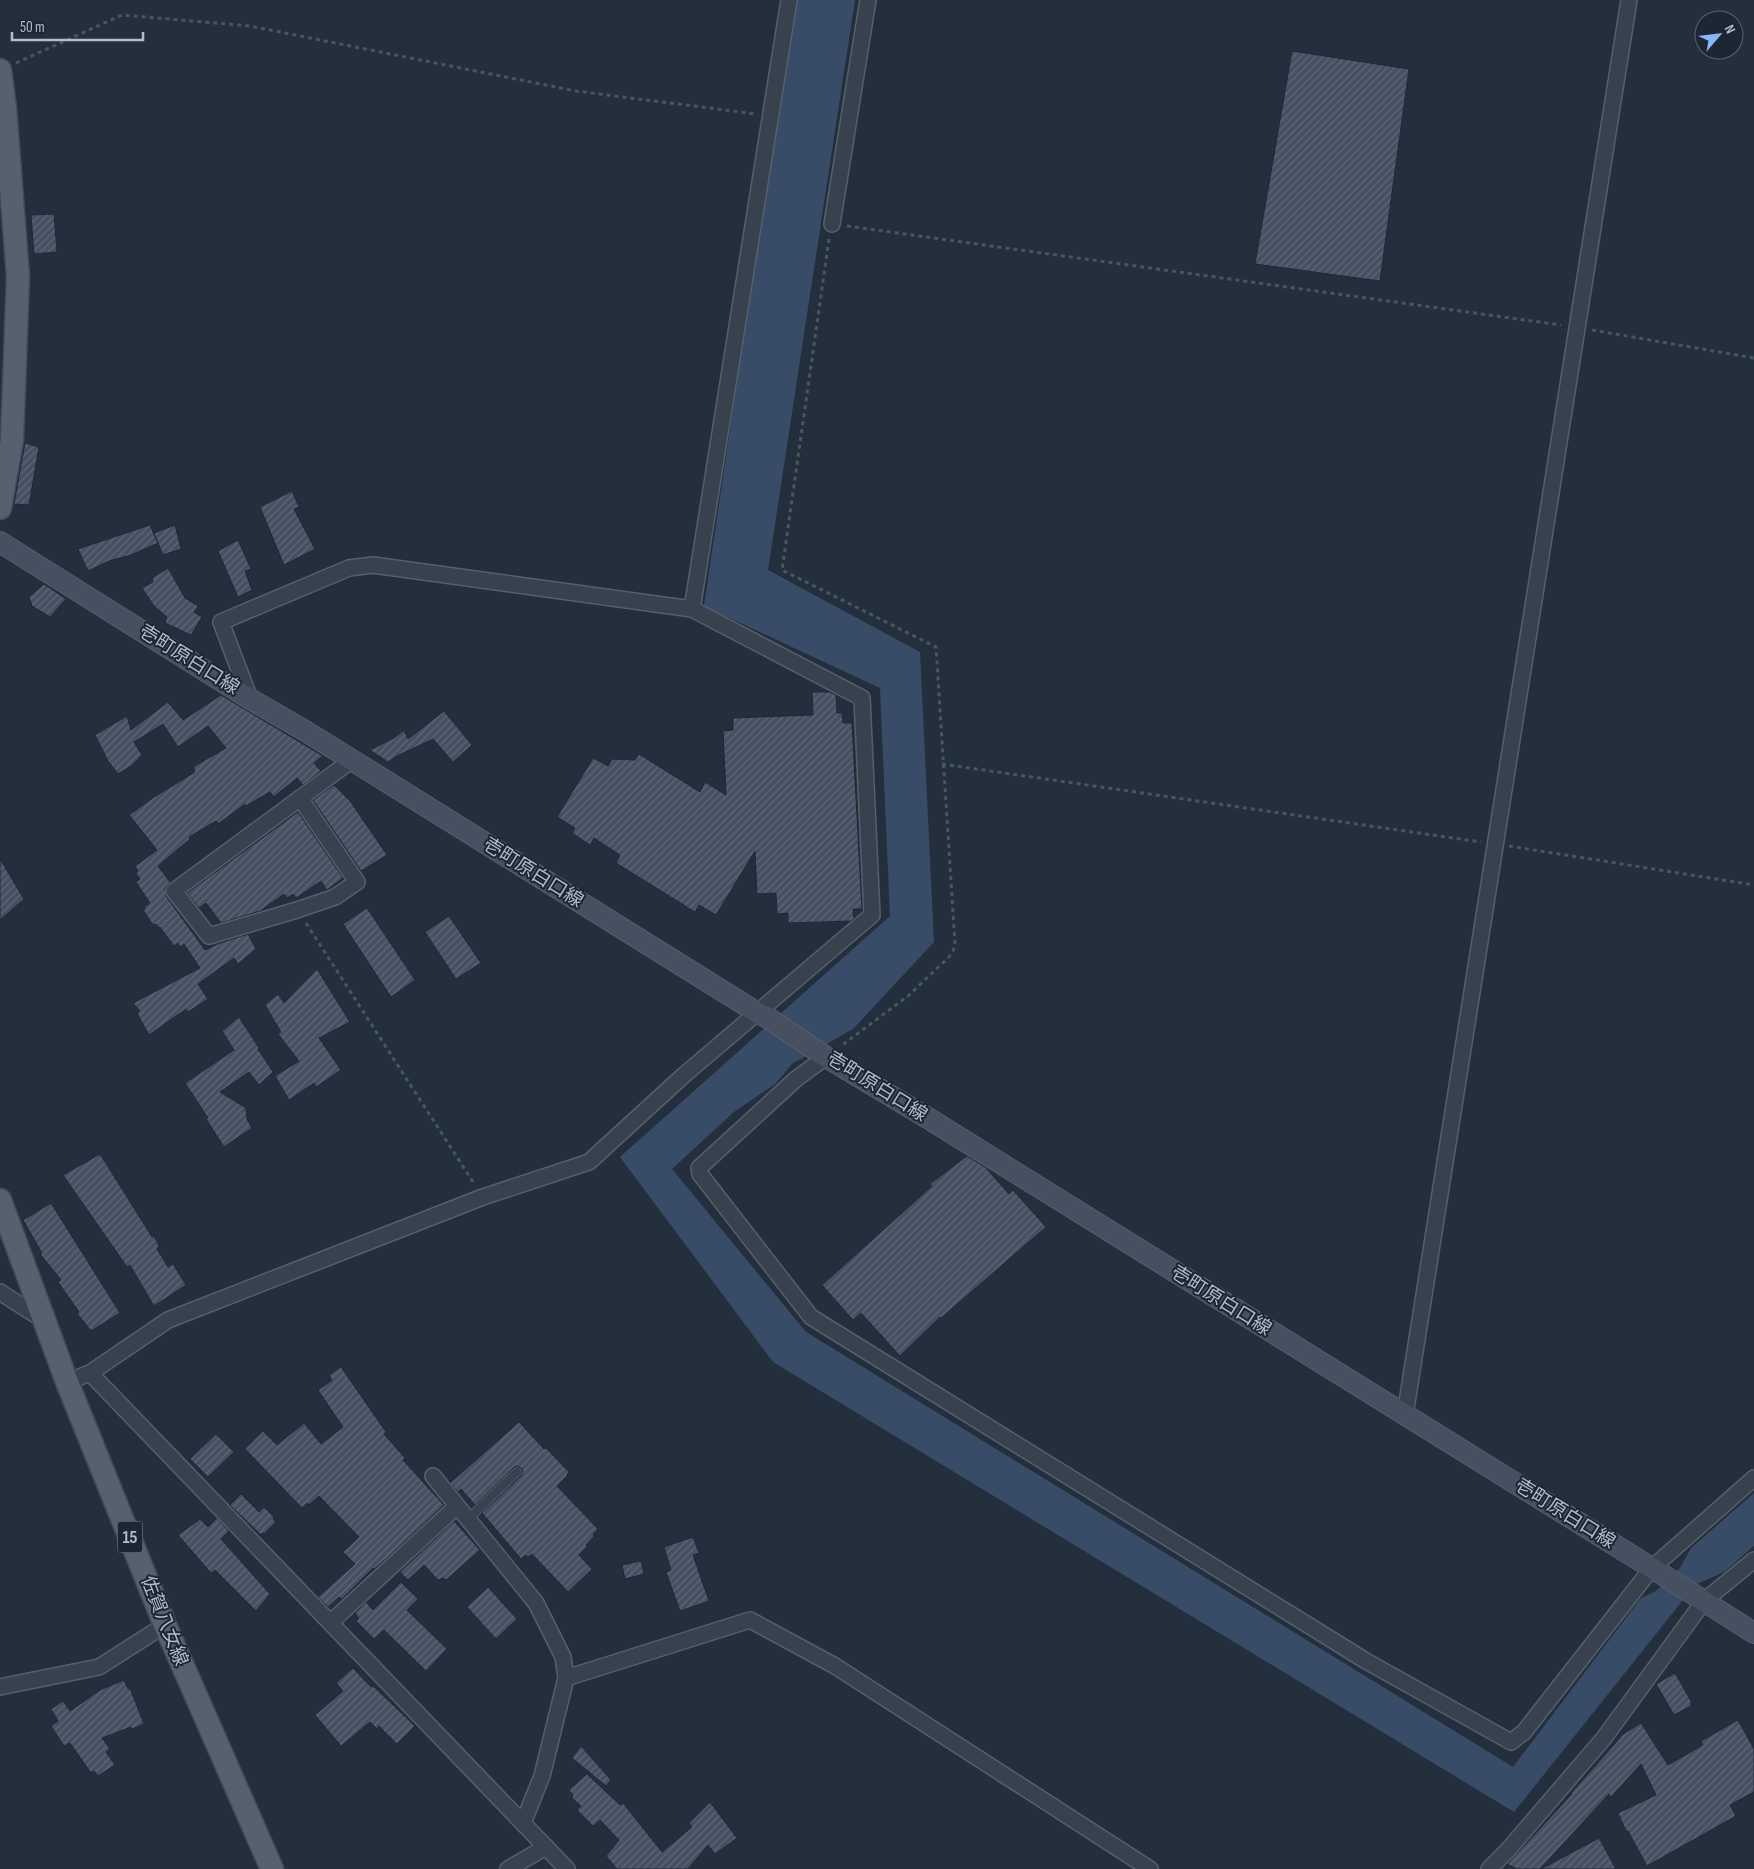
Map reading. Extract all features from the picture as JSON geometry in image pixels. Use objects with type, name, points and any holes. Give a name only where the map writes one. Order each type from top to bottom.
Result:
[{"type":"main road","points":[[0,70],[18,277],[12,440],[0,508]]},
{"type":"main road","name":"壱町原白口線","points":[[0,542],[250,699],[352,760],[1658,1571],[1754,1633]]},
{"type":"main road","name":"佐賀八女線","points":[[0,1200],[67,1382],[165,1626],[272,1869]]},
{"type":"street","points":[[692,609],[789,0]]},
{"type":"street","points":[[832,224],[868,0]]},
{"type":"street","points":[[1404,1415],[1629,0]]},
{"type":"street","points":[[67,1382],[90,1373],[168,1320],[483,1197],[589,1162],[684,1075],[763,1016],[872,915],[862,698],[692,609],[373,565],[349,568],[221,622],[250,699]]},
{"type":"street","points":[[300,798],[357,882],[334,897],[209,936],[174,891],[300,798],[352,760]]},
{"type":"street","points":[[822,1053],[699,1168],[700,1174],[811,1317],[1366,1661],[1511,1742],[1524,1732],[1658,1571],[1754,1478]]},
{"type":"street","points":[[0,1292],[45,1321]]},
{"type":"street","points":[[90,1373],[567,1869]]},
{"type":"street","points":[[433,1476],[536,1603],[563,1657],[566,1678],[542,1776],[522,1822]]},
{"type":"street","points":[[330,1623],[457,1506]]},
{"type":"street","points":[[1489,1869],[1507,1851],[1604,1738],[1699,1598],[1754,1560]]},
{"type":"street","points":[[566,1678],[750,1620],[835,1666],[1150,1869]]},
{"type":"street","points":[[0,1687],[98,1667],[165,1626]]},
{"type":"street","points":[[508,1869],[546,1847]]},
{"type":"lane","points":[[468,1519],[518,1472]]},
{"type":"path","points":[[0,70],[122,15],[250,26],[576,91],[771,116]]},
{"type":"path","points":[[822,1053],[908,996],[953,951],[955,944],[936,647],[782,570],[832,224],[1576,327],[1754,358]]},
{"type":"path","points":[[942,764],[1496,844],[1754,886]]},
{"type":"path","points":[[297,910],[483,1197]]},
{"type":"water","points":[[796,0],[855,0],[768,570],[920,652],[934,942],[853,1029],[792,1064],[775,1084],[734,1112],[672,1169],[806,1332],[1513,1767],[1641,1598],[1656,1591],[1680,1568],[1691,1548],[1754,1493],[1754,1546],[1724,1572],[1695,1585],[1514,1812],[773,1362],[620,1157],[890,916],[880,688],[704,606],[770,158]]},
{"type":"building","points":[[1292,51],[1409,69],[1380,281],[1255,264]]},
{"type":"building","points":[[54,214],[57,252],[34,254],[31,215]]},
{"type":"building","points":[[25,443],[39,447],[29,505],[14,504]]},
{"type":"building","points":[[292,491],[299,507],[294,509],[315,549],[284,565],[260,507]]},
{"type":"building","points":[[150,525],[158,543],[88,571],[78,549]]},
{"type":"building","points":[[175,525],[181,549],[163,555],[154,533]]},
{"type":"building","points":[[238,540],[251,569],[245,571],[252,590],[238,597],[218,551]]},
{"type":"building","points":[[168,568],[185,598],[198,606],[194,612],[202,617],[191,635],[165,623],[167,617],[154,606],[142,588],[153,582],[152,578]]},
{"type":"building","points":[[44,584],[66,599],[50,617],[32,606],[29,597]]},
{"type":"building","points":[[812,692],[830,692],[836,695],[837,713],[842,713],[843,723],[852,723],[862,909],[853,909],[854,918],[851,921],[788,923],[788,913],[777,914],[776,893],[757,894],[755,851],[716,915],[699,905],[695,912],[616,863],[620,855],[594,838],[590,845],[572,833],[575,828],[557,817],[593,758],[608,766],[612,759],[635,760],[639,754],[700,792],[705,782],[726,795],[723,731],[733,730],[733,718],[813,715]]},
{"type":"building","points":[[221,695],[323,756],[314,763],[321,771],[303,785],[297,778],[274,797],[270,792],[246,806],[245,804],[218,824],[216,821],[189,837],[190,839],[158,866],[170,882],[165,888],[166,896],[205,950],[248,934],[256,949],[238,964],[234,958],[198,984],[208,999],[188,1012],[186,1009],[149,1035],[137,1013],[140,1011],[133,1003],[200,968],[184,944],[180,947],[178,943],[174,946],[160,927],[156,924],[153,925],[143,910],[150,903],[136,882],[140,879],[136,873],[138,871],[135,866],[157,850],[129,815],[195,772],[193,767],[226,748],[208,726],[178,747],[163,724],[134,742],[142,755],[131,766],[118,774],[108,761],[95,735],[127,716],[131,730],[168,702],[183,720]]},
{"type":"building","points":[[444,711],[472,745],[453,762],[433,739],[388,762],[370,750],[394,738],[404,730],[408,739]]},
{"type":"building","points":[[334,785],[350,801],[387,855],[361,871],[313,800]]},
{"type":"building","points":[[298,812],[343,878],[327,890],[321,881],[296,898],[293,894],[287,898],[284,894],[260,911],[221,923],[206,903],[199,908],[187,893]]},
{"type":"building","points":[[0,859],[24,899],[0,920]]},
{"type":"building","points":[[367,908],[415,980],[391,997],[343,924]]},
{"type":"building","points":[[449,916],[481,963],[456,979],[425,932]]},
{"type":"building","points":[[317,969],[350,1022],[319,1038],[341,1070],[316,1087],[314,1083],[289,1100],[275,1076],[299,1061],[278,1034],[281,1032],[265,1005],[278,994],[284,1003]]},
{"type":"building","points":[[239,1017],[273,1072],[259,1085],[249,1072],[220,1092],[246,1108],[247,1119],[252,1128],[224,1147],[185,1083],[234,1050],[222,1031]]},
{"type":"building","points":[[100,1154],[152,1237],[154,1236],[159,1246],[157,1249],[168,1267],[173,1264],[186,1285],[154,1306],[130,1265],[127,1267],[63,1175]]},
{"type":"building","points":[[967,1156],[985,1167],[1009,1194],[1013,1190],[1046,1227],[940,1317],[900,1356],[861,1313],[853,1320],[822,1285],[932,1186],[930,1184]]},
{"type":"building","points":[[51,1203],[120,1313],[91,1331],[77,1313],[79,1312],[58,1282],[61,1280],[40,1254],[42,1253],[23,1220]]},
{"type":"building","points":[[341,1367],[386,1432],[384,1434],[405,1458],[403,1460],[444,1505],[387,1558],[373,1568],[342,1599],[339,1597],[328,1607],[318,1597],[355,1564],[343,1552],[359,1537],[319,1496],[309,1505],[307,1503],[302,1508],[245,1449],[263,1431],[277,1445],[304,1423],[321,1444],[343,1427],[318,1390],[332,1380],[329,1375]]},
{"type":"building","points":[[519,1422],[569,1472],[557,1486],[598,1529],[586,1545],[587,1547],[579,1555],[592,1569],[568,1592],[532,1554],[528,1557],[525,1555],[521,1559],[482,1513],[521,1476],[523,1471],[521,1468],[516,1466],[513,1468],[475,1505],[461,1489],[458,1492],[450,1483]]},
{"type":"building","points":[[216,1434],[234,1452],[208,1477],[190,1459]]},
{"type":"building","points":[[241,1494],[259,1512],[264,1507],[274,1517],[273,1519],[276,1522],[264,1534],[261,1535],[230,1505]]},
{"type":"building","points":[[217,1518],[229,1531],[221,1539],[270,1594],[256,1611],[215,1570],[211,1573],[178,1535],[200,1519],[208,1527]]},
{"type":"building","points":[[454,1521],[480,1550],[446,1580],[443,1578],[438,1580],[424,1565],[408,1580],[400,1572]]},
{"type":"building","points":[[693,1537],[699,1553],[693,1555],[709,1601],[680,1611],[666,1572],[671,1570],[664,1547]]},
{"type":"building","points":[[641,1561],[644,1574],[625,1579],[622,1565]]},
{"type":"building","points":[[401,1582],[418,1599],[407,1610],[447,1649],[426,1671],[384,1630],[374,1639],[356,1621],[359,1618],[355,1613],[366,1602],[373,1610]]},
{"type":"building","points":[[488,1587],[517,1619],[496,1639],[467,1607]]},
{"type":"building","points":[[353,1668],[371,1687],[373,1686],[415,1726],[397,1744],[379,1726],[377,1729],[370,1722],[341,1746],[315,1715],[343,1691],[336,1683]]},
{"type":"building","points":[[1675,1673],[1691,1701],[1691,1706],[1674,1715],[1656,1684]]},
{"type":"building","points":[[124,1680],[128,1689],[130,1688],[144,1724],[102,1738],[110,1749],[106,1752],[115,1765],[98,1776],[94,1771],[91,1773],[70,1743],[64,1746],[51,1726],[58,1721],[51,1709],[63,1701],[70,1711],[100,1690]]},
{"type":"building","points":[[1738,1720],[1754,1749],[1754,1792],[1730,1805],[1736,1816],[1647,1866],[1628,1831],[1626,1831],[1618,1813],[1656,1795],[1641,1764],[1611,1797],[1609,1794],[1540,1869],[1517,1869],[1507,1864],[1572,1794],[1620,1736],[1641,1723],[1668,1765],[1703,1745],[1701,1741]]},
{"type":"building","points":[[581,1746],[611,1780],[606,1786],[572,1758]]},
{"type":"building","points":[[587,1774],[620,1805],[623,1803],[662,1852],[692,1827],[689,1823],[710,1802],[737,1838],[715,1854],[708,1845],[688,1869],[617,1869],[606,1856],[619,1840],[600,1820],[593,1826],[577,1810],[581,1806],[572,1798],[573,1795],[569,1790]]},
{"type":"building","points":[[1599,1838],[1616,1869],[1541,1869]]}]
